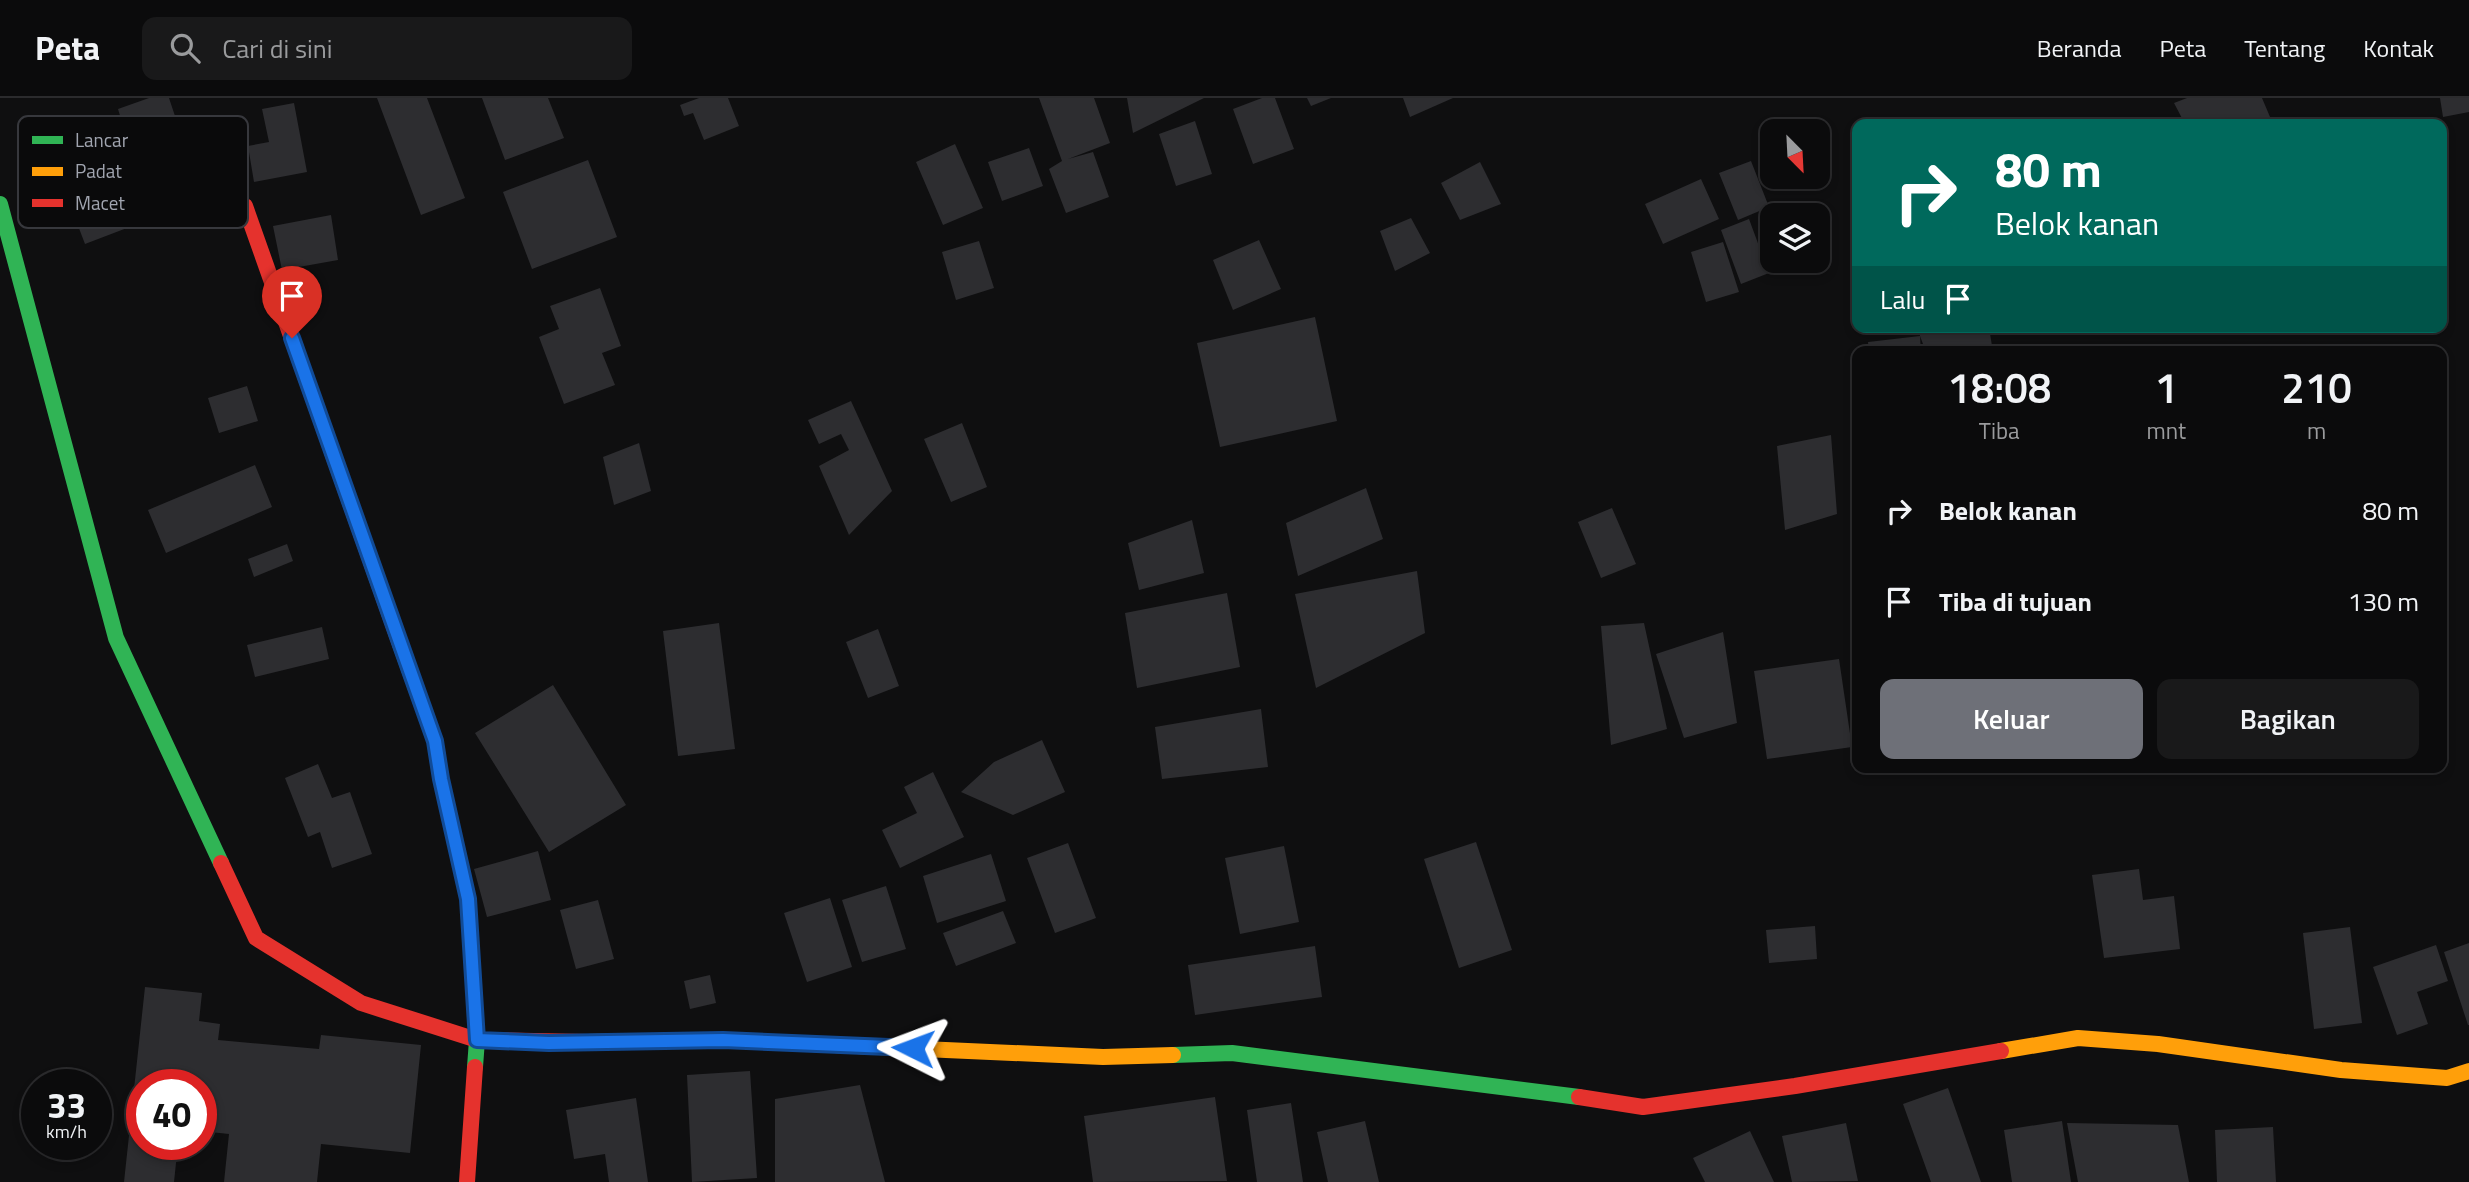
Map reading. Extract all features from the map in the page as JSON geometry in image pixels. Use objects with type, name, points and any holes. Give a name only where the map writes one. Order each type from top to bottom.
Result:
[{"type":"street","points":[[0,204],[116,638],[256,938],[361,1003],[477,1040],[549,1043],[723,1040],[1103,1057],[1233,1053],[1547,1092],[1643,1107],[1795,1086],[2078,1038],[2158,1044],[2341,1070],[2447,1078],[2469,1071]]},
{"type":"street","points":[[248,212],[435,741],[468,899],[477,1040],[467,1182]]},
{"type":"building","points":[[149,98],[169,98],[175,116],[120,116],[118,109]]},
{"type":"building","points":[[377,98],[427,98],[465,198],[421,215]]},
{"type":"building","points":[[482,98],[548,98],[564,138],[505,160]]},
{"type":"building","points":[[699,98],[728,98],[739,126],[704,140],[693,113],[684,116],[680,105]]},
{"type":"building","points":[[1039,98],[1094,98],[1110,143],[1068,159],[1093,152],[1109,197],[1066,213],[1049,169],[1062,161]]},
{"type":"building","points":[[1127,98],[1204,98],[1133,133]]},
{"type":"building","points":[[1262,98],[1275,98],[1294,149],[1253,164],[1233,109]]},
{"type":"building","points":[[1307,98],[1331,98],[1311,106]]},
{"type":"building","points":[[1403,98],[1453,98],[1410,117]]},
{"type":"building","points":[[2187,98],[2262,98],[2271,119],[2182,119],[2174,103]]},
{"type":"building","points":[[2440,98],[2469,98],[2469,112],[2443,117]]},
{"type":"building","points":[[294,103],[307,172],[254,182],[248,146],[269,142],[262,109]]},
{"type":"building","points":[[1195,121],[1212,174],[1176,186],[1159,134]]},
{"type":"building","points":[[955,144],[983,208],[943,225],[916,162]]},
{"type":"building","points":[[1029,148],[1043,186],[1002,201],[988,162]]},
{"type":"building","points":[[588,160],[617,237],[532,269],[503,192]]},
{"type":"building","points":[[1751,161],[1767,203],[1760,203],[1760,211],[1738,220],[1719,173]]},
{"type":"building","points":[[1480,162],[1501,204],[1460,220],[1441,183]]},
{"type":"building","points":[[1701,179],[1719,219],[1663,244],[1645,204]]},
{"type":"building","points":[[331,215],[338,260],[282,270],[273,226]]},
{"type":"building","points":[[1411,218],[1430,253],[1395,271],[1380,231]]},
{"type":"building","points":[[1749,219],[1760,249],[1760,273],[1769,273],[1741,284],[1721,230]]},
{"type":"building","points":[[79,228],[127,228],[85,244]]},
{"type":"building","points":[[1259,240],[1281,289],[1233,310],[1213,260]]},
{"type":"building","points":[[979,241],[994,288],[956,300],[942,252]]},
{"type":"building","points":[[1723,242],[1739,292],[1706,302],[1691,252]]},
{"type":"building","points":[[600,288],[621,346],[602,353],[615,385],[564,404],[539,337],[559,329],[550,306]]},
{"type":"building","points":[[1315,317],[1337,421],[1220,447],[1197,343]]},
{"type":"building","points":[[1920,333],[1990,333],[1992,346],[1924,346]]},
{"type":"building","points":[[1920,336],[1921,346],[1868,346],[1868,342]]},
{"type":"building","points":[[247,386],[258,421],[219,433],[208,398]]},
{"type":"building","points":[[851,401],[892,491],[849,535],[819,466],[849,450],[841,434],[819,444],[808,420]]},
{"type":"building","points":[[962,423],[987,487],[951,502],[924,439]]},
{"type":"building","points":[[1831,435],[1837,514],[1785,530],[1777,446]]},
{"type":"building","points":[[639,443],[651,491],[614,505],[603,457]]},
{"type":"building","points":[[255,465],[272,507],[166,553],[148,510]]},
{"type":"building","points":[[1366,488],[1383,539],[1298,576],[1286,523]]},
{"type":"building","points":[[1612,508],[1636,564],[1601,578],[1578,522]]},
{"type":"building","points":[[1192,520],[1204,573],[1139,590],[1128,543]]},
{"type":"building","points":[[287,544],[293,561],[254,577],[248,559]]},
{"type":"building","points":[[1417,571],[1425,633],[1316,688],[1295,594]]},
{"type":"building","points":[[1227,593],[1240,667],[1137,688],[1125,613]]},
{"type":"building","points":[[719,623],[735,749],[678,756],[663,631]]},
{"type":"building","points":[[1644,623],[1667,729],[1611,745],[1601,626]]},
{"type":"building","points":[[322,627],[329,659],[255,677],[247,645]]},
{"type":"building","points":[[878,629],[899,686],[868,698],[846,642]]},
{"type":"building","points":[[1723,632],[1737,723],[1684,738],[1656,654]]},
{"type":"building","points":[[1839,659],[1852,747],[1767,759],[1754,671]]},
{"type":"building","points":[[553,685],[626,805],[549,852],[475,733]]},
{"type":"building","points":[[1261,709],[1268,767],[1162,779],[1155,727]]},
{"type":"building","points":[[1042,740],[1065,792],[1013,815],[961,792],[994,762]]},
{"type":"building","points":[[318,764],[332,798],[350,792],[372,854],[332,868],[320,832],[308,837],[285,778]]},
{"type":"building","points":[[933,772],[964,837],[900,868],[882,830],[917,813],[904,787]]},
{"type":"building","points":[[1476,842],[1512,950],[1459,968],[1424,859]]},
{"type":"building","points":[[1068,843],[1096,918],[1055,933],[1027,858]]},
{"type":"building","points":[[1284,846],[1299,922],[1240,934],[1225,858]]},
{"type":"building","points":[[538,851],[551,900],[487,917],[474,869]]},
{"type":"building","points":[[991,854],[1006,901],[937,923],[923,876]]},
{"type":"building","points":[[2139,869],[2143,900],[2174,896],[2180,949],[2104,958],[2092,875]]},
{"type":"building","points":[[886,886],[906,949],[862,962],[842,900]]},
{"type":"building","points":[[830,898],[852,967],[807,982],[784,913]]},
{"type":"building","points":[[598,900],[614,959],[576,969],[560,910]]},
{"type":"building","points":[[1003,911],[1016,943],[956,966],[943,933]]},
{"type":"building","points":[[1815,926],[1817,959],[1769,963],[1766,930]]},
{"type":"building","points":[[2350,927],[2362,1023],[2314,1029],[2303,933]]},
{"type":"building","points":[[2469,943],[2469,1025],[2468,1025],[2444,952]]},
{"type":"building","points":[[2436,945],[2448,981],[2417,992],[2428,1024],[2397,1035],[2373,967]]},
{"type":"building","points":[[1315,946],[1322,997],[1195,1015],[1188,965]]},
{"type":"building","points":[[710,975],[716,1003],[690,1009],[684,981]]},
{"type":"building","points":[[145,987],[202,993],[199,1021],[220,1024],[218,1040],[319,1049],[321,1035],[421,1045],[410,1153],[321,1144],[317,1182],[224,1182],[229,1134],[217,1133],[217,1069],[136,1069]]},
{"type":"building","points":[[750,1071],[757,1178],[692,1182],[687,1075]]},
{"type":"building","points":[[860,1085],[885,1182],[775,1182],[775,1099]]},
{"type":"building","points":[[1948,1088],[1981,1182],[1931,1182],[1903,1104]]},
{"type":"building","points":[[1215,1097],[1227,1181],[1093,1182],[1084,1116]]},
{"type":"building","points":[[636,1098],[648,1182],[609,1182],[605,1154],[574,1159],[566,1110]]},
{"type":"building","points":[[1291,1103],[1303,1182],[1257,1182],[1247,1110]]},
{"type":"building","points":[[1365,1121],[1379,1182],[1328,1182],[1317,1132]]},
{"type":"building","points":[[2062,1121],[2071,1182],[2012,1182],[2004,1130]]},
{"type":"building","points":[[1846,1123],[1858,1181],[1792,1182],[1782,1136]]},
{"type":"building","points":[[2067,1123],[2178,1125],[2189,1182],[2078,1182]]},
{"type":"building","points":[[2273,1127],[2276,1182],[2217,1182],[2215,1130]]},
{"type":"building","points":[[1750,1131],[1774,1182],[1705,1182],[1693,1158]]},
{"type":"building","points":[[126,1160],[176,1160],[174,1182],[124,1182]]},
{"type":"traffic: fast","points":[[0,204],[116,638],[221,863]]},
{"type":"traffic: fast","points":[[400,644],[435,741],[468,899],[477,1040],[475,1067]]},
{"type":"traffic: fast","points":[[1173,1055],[1232,1053],[1579,1097]]},
{"type":"traffic: slow","points":[[2001,1051],[2078,1038],[2158,1044],[2341,1070],[2447,1078],[2469,1071]]},
{"type":"traffic: slow","points":[[587,1042],[723,1040],[1103,1057],[1173,1055]]},
{"type":"traffic: jam","points":[[248,214],[400,644]]},
{"type":"traffic: jam","points":[[221,863],[256,938],[361,1003],[477,1040],[587,1042]]},
{"type":"traffic: jam","points":[[1579,1097],[1643,1107],[1795,1086],[2001,1051]]},
{"type":"traffic: jam","points":[[467,1182],[475,1067]]},
{"type":"route","points":[[292,338],[435,741],[468,899],[477,1040],[549,1043],[723,1040],[913,1048]]}]
